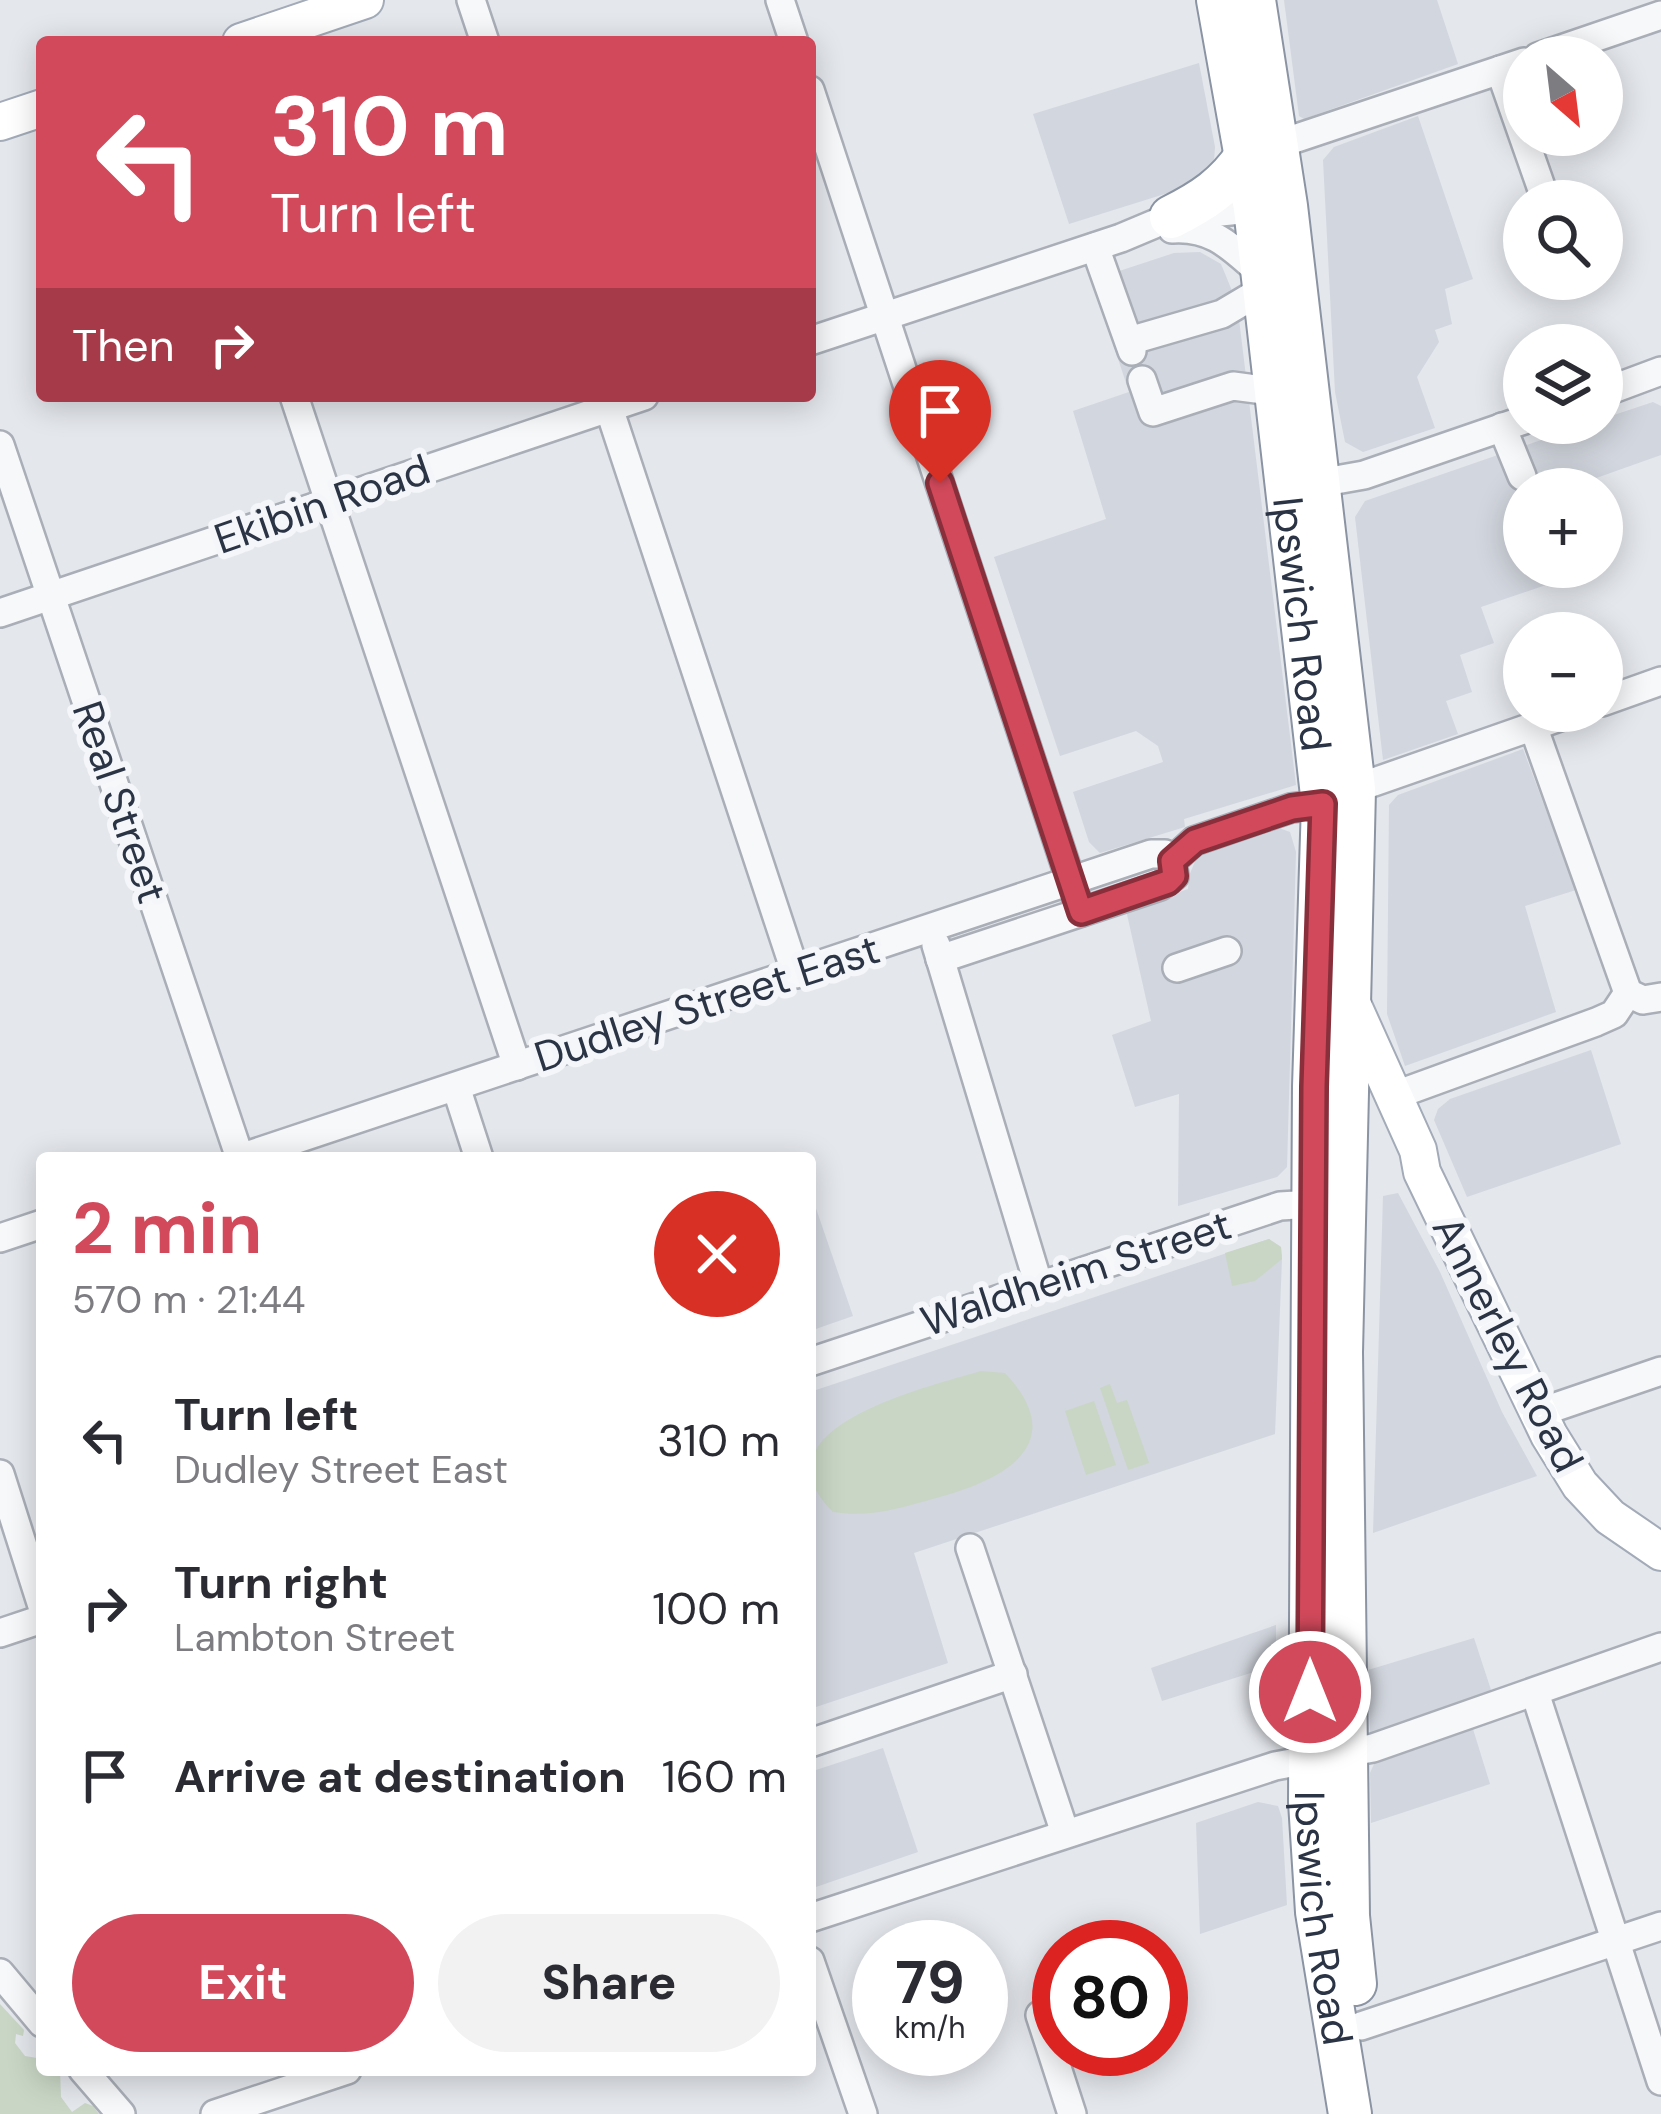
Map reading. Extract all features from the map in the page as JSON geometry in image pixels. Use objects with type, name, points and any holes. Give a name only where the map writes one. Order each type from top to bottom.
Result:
[{"type":"highway","name":"Ipswich Road","points":[[1218,0],[1262,150]]},
{"type":"highway","name":"Ipswich Road","points":[[1254,0],[1262,150],[1318,483],[1350,999],[1330,1096]]},
{"type":"highway","points":[[1171,217],[1210,196],[1262,150]]},
{"type":"highway","name":"Ipswich Road","points":[[1270,207],[1263,282],[1339,797],[1330,1096],[1328,1757],[1317,1912],[1350,2114]]},
{"type":"highway","name":"Ipswich Road","points":[[1328,1757],[1375,2114]]},
{"type":"main road","points":[[259,36],[365,0]]},
{"type":"main road","points":[[0,122],[36,110]]},
{"type":"main road","name":"Annerley Road","points":[[1350,999],[1371,1037],[1418,1150],[1422,1172],[1538,1412],[1580,1485],[1610,1517],[1661,1552]]},
{"type":"main road","name":"Annerley Road","points":[[1330,1096],[1374,1122],[1422,1172]]},
{"type":"street","points":[[471,0],[483,36]]},
{"type":"street","points":[[780,0],[792,36]]},
{"type":"street","points":[[1600,36],[1661,15]]},
{"type":"street","points":[[1262,150],[1503,69]]},
{"type":"street","points":[[816,108],[1081,912]]},
{"type":"street","points":[[816,339],[1108,243],[1171,217],[1270,207]]},
{"type":"street","points":[[1177,228],[1204,230],[1226,241],[1263,282],[1222,314],[1131,346],[1108,243],[1177,228]]},
{"type":"street","points":[[1623,385],[1661,371]]},
{"type":"street","points":[[1142,380],[1154,412],[1233,386],[1278,392]]},
{"type":"street","points":[[296,402],[517,1066]]},
{"type":"street","points":[[607,402],[796,974]]},
{"type":"street","name":"Ekibin Road","points":[[0,613],[607,402]]},
{"type":"street","points":[[1318,483],[1364,475],[1503,426]]},
{"type":"street","name":"Real Street","points":[[0,445],[238,1152]]},
{"type":"street","points":[[1623,695],[1661,681]]},
{"type":"street","name":"Dudley Street East","points":[[1172,861],[1195,841],[1339,797],[1517,732]]},
{"type":"street","points":[[1535,732],[1628,993],[1643,1000],[1661,998]]},
{"type":"street","name":"Dudley Street East","points":[[258,1152],[1151,854],[1165,854],[1172,861],[1174,876],[1168,882],[940,959]]},
{"type":"street","points":[[930,929],[1039,1286]]},
{"type":"street","points":[[1177,968],[1227,951]]},
{"type":"street","points":[[1393,1096],[1596,1022],[1614,1014],[1628,993]]},
{"type":"street","points":[[456,1087],[477,1152]]},
{"type":"street","name":"Waldheim Street","points":[[816,1360],[1280,1205],[1329,1203]]},
{"type":"street","points":[[0,1238],[36,1226]]},
{"type":"street","points":[[1538,1412],[1661,1371]]},
{"type":"street","points":[[0,1474],[36,1587]]},
{"type":"street","points":[[970,1548],[1065,1833]]},
{"type":"street","points":[[0,1633],[36,1621]]},
{"type":"street","points":[[816,1916],[1275,1766],[1328,1757],[1456,1720],[1661,1647]]},
{"type":"street","points":[[816,1742],[1013,1675]]},
{"type":"street","points":[[1535,1693],[1661,2080]]},
{"type":"street","points":[[1361,2026],[1661,1926]]},
{"type":"street","points":[[816,1978],[863,2114]]},
{"type":"street","points":[[88,2076],[121,2114]]},
{"type":"street","points":[[215,2114],[329,2076]]},
{"type":"street","points":[[1060,2076],[1072,2114]]},
{"type":"shaded area","points":[[1284,0],[1437,0],[1458,64],[1304,119],[1299,116]]},
{"type":"shaded area","points":[[1199,63],[1215,147],[1214,161],[1205,174],[1190,186],[1069,224],[1033,114]]},
{"type":"shaded area","points":[[1418,116],[1473,279],[1445,289],[1452,324],[1435,330],[1439,342],[1417,377],[1435,428],[1363,452],[1345,442],[1335,392],[1323,160],[1334,147]]},
{"type":"shaded area","points":[[1200,252],[1221,264],[1237,303],[1296,785],[1184,819],[1185,827],[1100,853],[1089,842],[1073,792],[1163,762],[1158,746],[1136,731],[1060,756],[994,557],[1106,519],[1073,411],[1129,392],[1092,280],[1174,253]]},
{"type":"shaded area","points":[[1653,402],[1661,406],[1661,455],[1623,468],[1503,468],[1503,588],[1537,588],[1481,607],[1494,643],[1460,655],[1472,692],[1446,701],[1458,734],[1383,760],[1355,517],[1365,501],[1529,444],[1623,444],[1623,412]]},
{"type":"shaded area","points":[[1523,749],[1576,890],[1525,906],[1556,1012],[1405,1066],[1387,1014],[1389,805],[1398,795]]},
{"type":"shaded area","points":[[1279,828],[1290,832],[1296,852],[1287,1167],[1277,1177],[1178,1206],[1179,1094],[1135,1107],[1112,1035],[1151,1021],[1126,910],[1188,889],[1196,859],[1203,854]]},
{"type":"shaded area","points":[[1591,1050],[1621,1144],[1467,1197],[1434,1120],[1438,1109],[1450,1099]]},
{"type":"shaded area","points":[[1398,1193],[1537,1476],[1373,1533],[1383,1196]]},
{"type":"shaded area","points":[[816,1208],[853,1316],[816,1329]]},
{"type":"shaded area","points":[[1269,1239],[1281,1247],[1275,1434],[914,1553],[948,1663],[816,1707],[816,1390]]},
{"type":"shaded area","points":[[1276,1625],[1276,1665],[1162,1701],[1151,1668]]},
{"type":"shaded area","points":[[1474,1638],[1492,1693],[1370,1733],[1368,1670]]},
{"type":"shaded area","points":[[1473,1729],[1490,1784],[1371,1823],[1374,1764]]},
{"type":"shaded area","points":[[883,1748],[918,1852],[816,1887],[816,1770]]},
{"type":"shaded area","points":[[1258,1802],[1278,1806],[1282,1818],[1287,1905],[1200,1934],[1196,1823]]},
{"type":"green space","points":[[1269,1239],[1281,1247],[1282,1259],[1255,1281],[1232,1286],[1225,1253]]},
{"type":"green space","points":[[981,1371],[1005,1373],[1024,1398],[1032,1421],[1030,1440],[1004,1470],[960,1491],[873,1513],[833,1512],[816,1486],[816,1453],[828,1435],[855,1416]]},
{"type":"green space","points":[[1110,1384],[1117,1403],[1127,1400],[1149,1463],[1128,1470],[1100,1388]]},
{"type":"green space","points":[[1094,1401],[1116,1465],[1086,1475],[1065,1411]]},
{"type":"green space","points":[[0,2004],[24,2030],[23,2036],[16,2034],[15,2043],[25,2056],[36,2058],[36,2076],[60,2076],[61,2097],[72,2112],[85,2103],[99,2114],[0,2114]]},
{"type":"route","points":[[940,483],[1081,912],[1168,882],[1174,876],[1172,861],[1195,841],[1292,808],[1323,804],[1314,1087],[1310,1692]]}]
